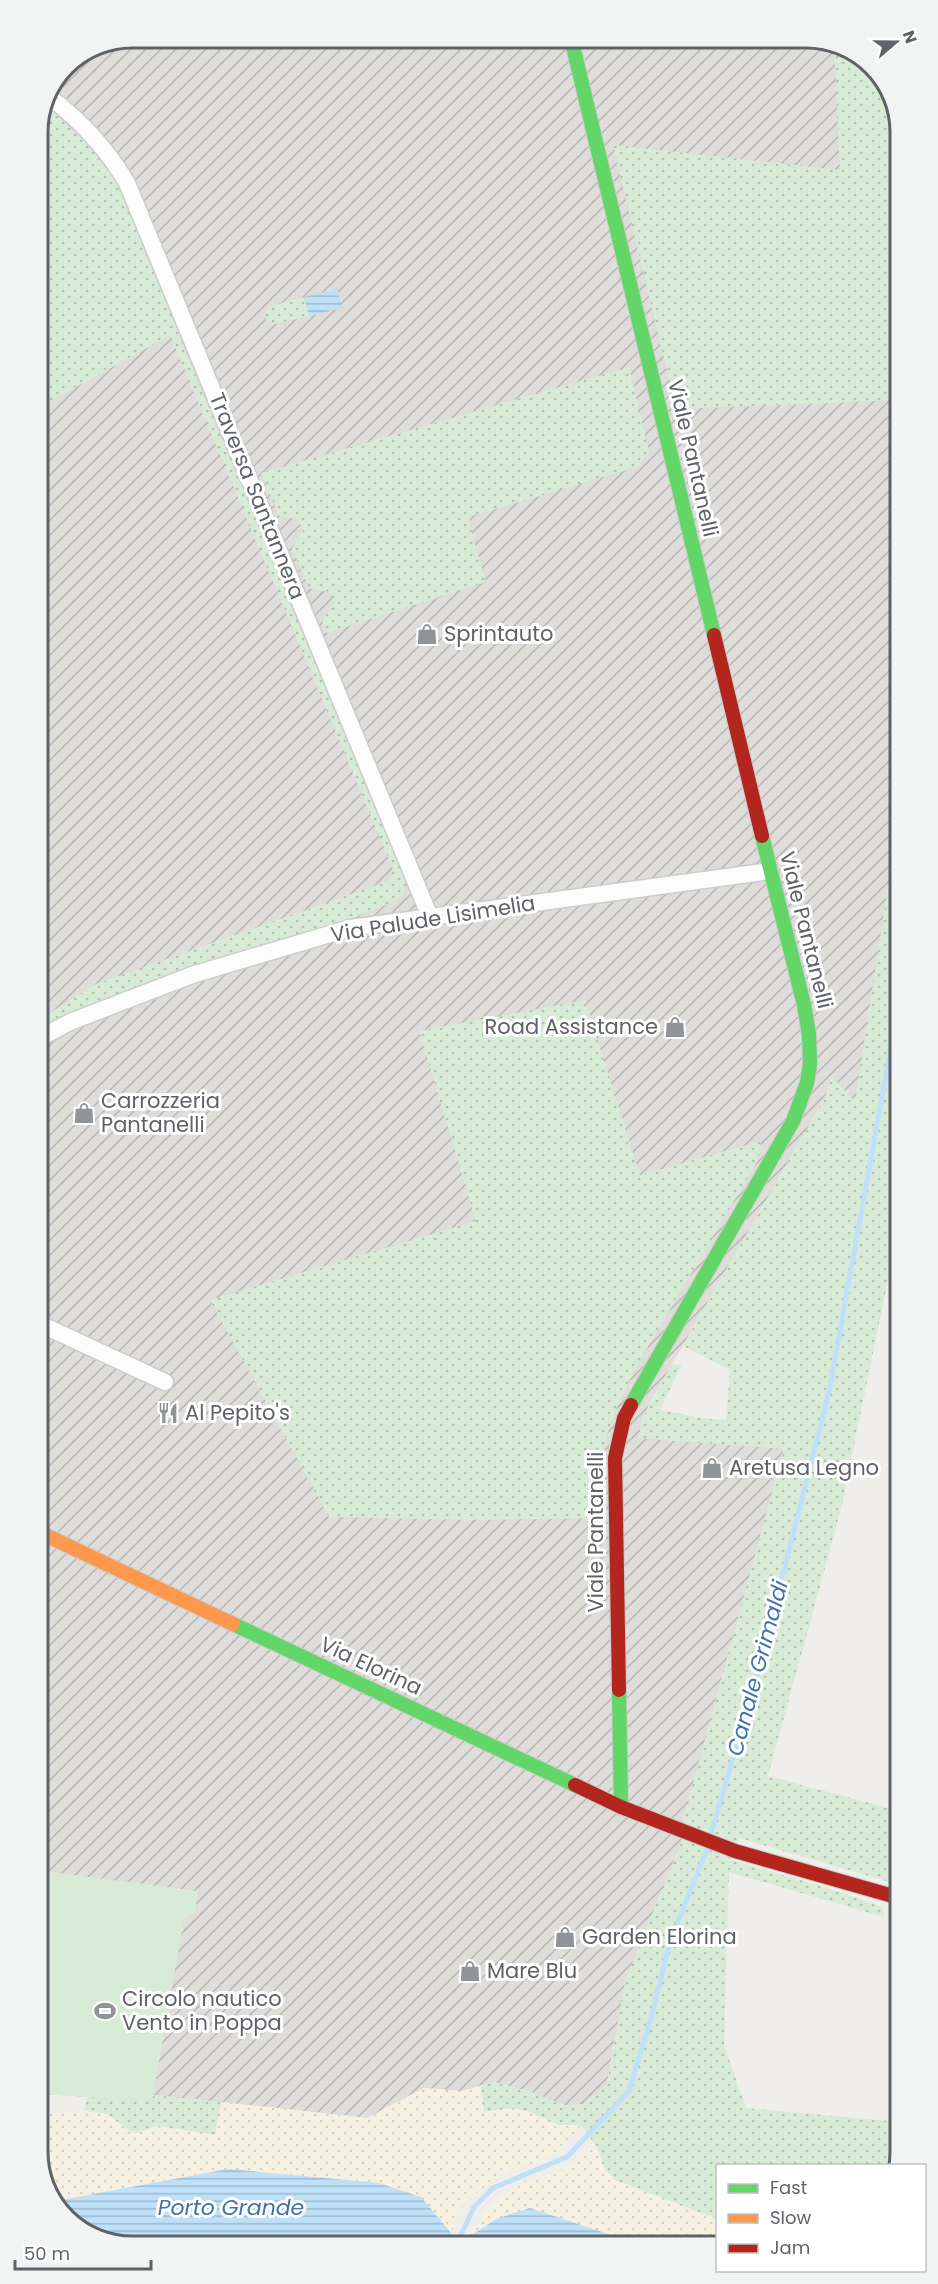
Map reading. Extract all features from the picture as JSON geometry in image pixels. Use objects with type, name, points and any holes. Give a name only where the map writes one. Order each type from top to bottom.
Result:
[{"type":"street","name":"Viale Pantanelli","points":[[573,48],[810,1035],[809,1074],[793,1121],[624,1418],[617,1443],[615,1458],[621,1807]]},
{"type":"street","name":"Traversa Santannera","points":[[54,100],[69,111],[102,145],[127,183],[430,917]]},
{"type":"street","name":"Via Palude Lisimelia","points":[[48,1034],[80,1017],[192,975],[350,928],[770,871]]},
{"type":"street","points":[[48,1328],[165,1382]]},
{"type":"street","name":"Via Elorina","points":[[48,1536],[621,1807],[735,1851],[890,1895]]},
{"type":"shaded area","points":[[132,48],[811,48],[833,52],[857,65],[876,85],[886,105],[890,132],[890,875],[855,1103],[831,1076],[826,1096],[642,1420],[639,1438],[784,1448],[684,1819],[689,1821],[614,2041],[607,2084],[584,2104],[567,2106],[531,2092],[494,2082],[462,2091],[424,2088],[367,2118],[154,2095],[152,2101],[48,2094],[48,402],[170,335],[48,131],[54,100],[62,85],[85,62],[100,54]]},
{"type":"green space","points":[[834,53],[857,65],[876,85],[886,105],[889,121],[890,400],[676,409],[613,145],[840,170]]},
{"type":"green space","points":[[51,110],[93,149],[121,188],[172,313],[181,341],[405,872],[406,883],[403,894],[396,901],[358,916],[245,951],[106,999],[78,1010],[48,1027],[48,1014],[96,984],[388,881],[393,869],[170,335],[48,402],[48,127]]},
{"type":"green space","points":[[304,297],[309,316],[275,324],[266,320],[266,309],[270,306]]},
{"type":"green space","points":[[629,367],[649,452],[637,467],[469,517],[486,582],[327,633],[322,621],[334,603],[330,592],[309,588],[292,548],[303,531],[298,519],[279,516],[261,473]]},
{"type":"green space","points":[[890,874],[890,1270],[841,1509],[768,1776],[890,1808],[890,1882],[739,1838],[731,1860],[883,1907],[884,1917],[729,1872],[724,2045],[746,2108],[890,2121],[889,2163],[716,2164],[716,2219],[614,2180],[605,2169],[596,2146],[581,2125],[558,2125],[529,2112],[511,2108],[484,2112],[480,2086],[494,2082],[531,2092],[567,2106],[584,2104],[607,2084],[625,1981],[681,1843],[683,1820],[784,1449],[638,1438],[642,1420],[673,1363],[681,1366],[660,1410],[726,1420],[730,1370],[683,1346],[826,1096],[831,1075],[855,1102]]},
{"type":"green space","points":[[585,1000],[640,1175],[761,1141],[758,1160],[636,1367],[616,1410],[603,1456],[603,1518],[482,1520],[329,1517],[210,1300],[476,1221],[419,1031]]},
{"type":"green space","name":"Circolo nautico Vento in Poppa","points":[[48,1872],[198,1891],[195,1912],[184,1919],[152,2101],[48,2094]]},
{"type":"green space","points":[[153,2095],[221,2102],[216,2135],[158,2126],[134,2134],[107,2114],[84,2111],[88,2097],[152,2101]]},
{"type":"sand","points":[[480,2086],[484,2112],[511,2108],[529,2112],[558,2125],[581,2125],[557,2152],[537,2162],[514,2168],[459,2206],[452,2234],[421,2197],[229,2169],[63,2200],[52,2179],[48,2152],[48,2114],[84,2111],[107,2114],[134,2134],[158,2126],[215,2135],[221,2102],[367,2118],[424,2088],[462,2091]]},
{"type":"sand","points":[[596,2146],[605,2169],[615,2180],[716,2219],[716,2236],[614,2236],[530,2208],[470,2236],[488,2209],[512,2188],[533,2178],[561,2172]]},
{"type":"water","points":[[337,289],[342,308],[309,316],[304,297]]},
{"type":"water","name":"Porto Grande","points":[[228,2169],[379,2183],[421,2197],[455,2236],[127,2236],[105,2232],[90,2225],[63,2200]]},
{"type":"water","name":"Porto Grande","points":[[530,2208],[614,2236],[470,2236],[496,2219]]},
{"type":"waterway","name":"Canale Grimaldi","points":[[711,1834],[757,1676],[829,1392],[890,1053]]},
{"type":"waterway","name":"Canale Grimaldi","points":[[460,2236],[474,2207],[493,2188],[567,2157],[629,2091],[652,2015],[669,1945],[707,1849]]},
{"type":"traffic: fast","points":[[573,48],[714,635]]},
{"type":"traffic: fast","points":[[631,1405],[793,1121],[807,1083],[810,1064],[809,1035],[804,1005],[762,836]]},
{"type":"traffic: fast","points":[[233,1624],[575,1785]]},
{"type":"traffic: fast","points":[[619,1690],[621,1807]]},
{"type":"traffic: slow","points":[[48,1536],[233,1624]]},
{"type":"traffic: jam","points":[[714,635],[762,836]]},
{"type":"traffic: jam","points":[[619,1690],[615,1458],[624,1418],[631,1405]]},
{"type":"traffic: jam","points":[[575,1785],[621,1807],[735,1851],[890,1895]]},
{"type":"place","name":"Sprintauto","points":[[427,634]]},
{"type":"place","name":"Road Assistance","points":[[675,1027]]},
{"type":"place","name":"Carrozzeria Pantanelli","points":[[84,1113]]},
{"type":"place","name":"Al Pepito's","points":[[168,1413]]},
{"type":"place","name":"Aretusa Legno","points":[[712,1468]]},
{"type":"place","name":"Garden Elorina","points":[[565,1937]]},
{"type":"place","name":"Mare Blu","points":[[470,1971]]},
{"type":"place","name":"Circolo nautico Vento in Poppa","points":[[105,2011]]}]
